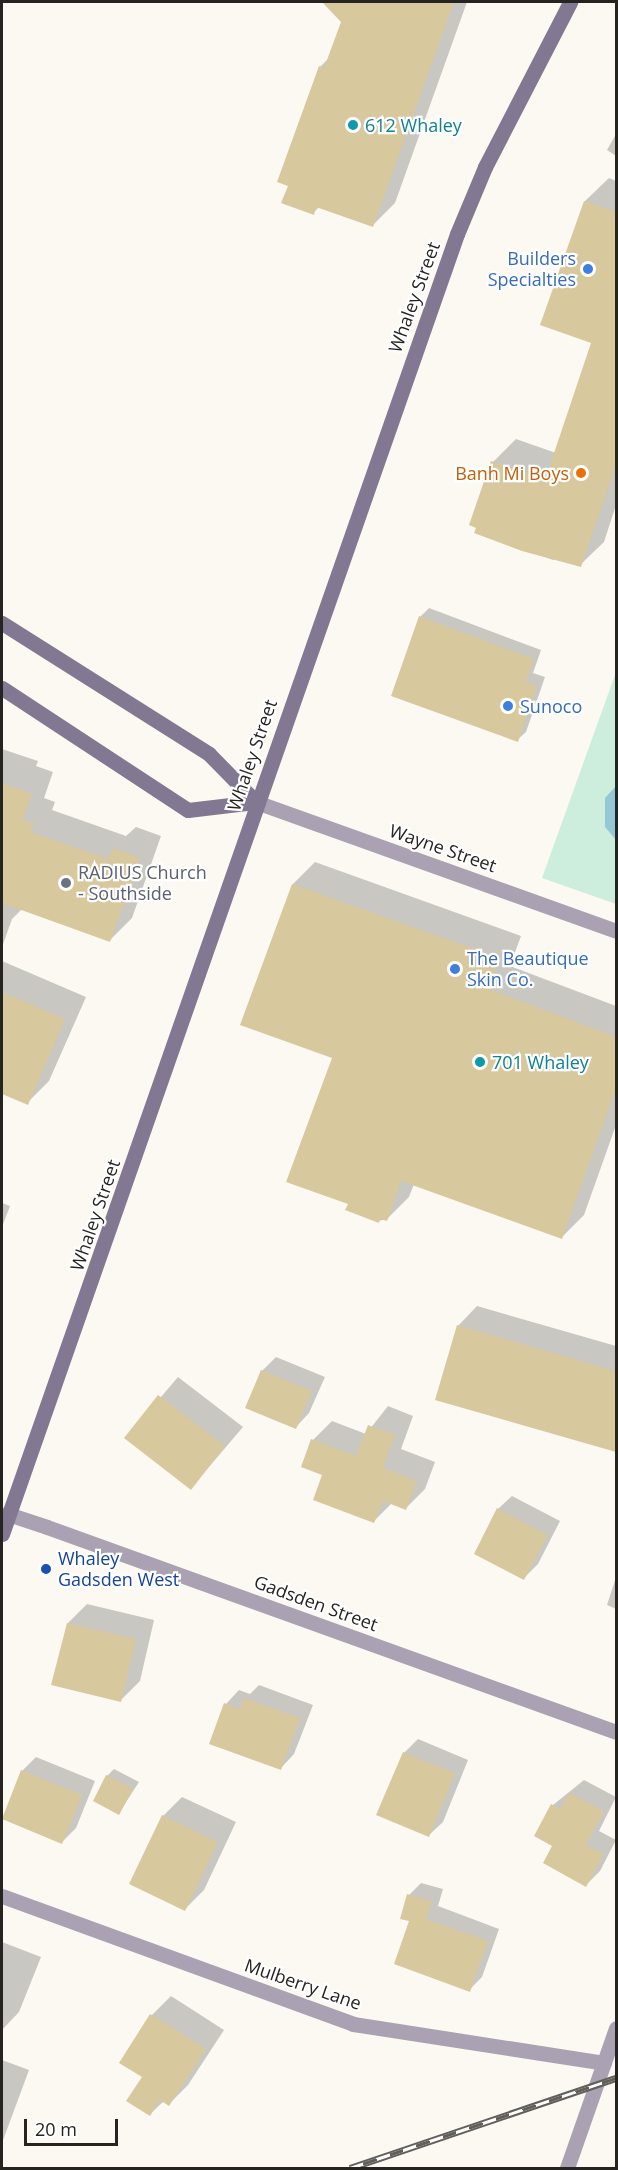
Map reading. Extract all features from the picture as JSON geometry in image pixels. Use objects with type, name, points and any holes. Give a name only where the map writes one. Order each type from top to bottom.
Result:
[{"type":"main road","name":"Whaley Street","points":[[2,1534],[5,1514],[127,1184],[256,802],[457,234],[485,168],[570,2]]},
{"type":"main road","name":"Wayne Street","points":[[2,623],[209,754],[256,802]]},
{"type":"main road","name":"Wayne Street","points":[[2,688],[188,810],[256,802]]},
{"type":"street","name":"Wayne Street","points":[[256,802],[616,931]]},
{"type":"street","name":"Gadsden Street","points":[[5,1514],[616,1732]]},
{"type":"street","name":"Mulberry Lane","points":[[2,1896],[353,2024],[604,2063]]},
{"type":"street","points":[[567,2169],[616,2028]]},
{"type":"green space","points":[[616,672],[616,904],[542,878]]},
{"type":"water","points":[[616,786],[616,840],[605,827],[605,798]]},
{"type":"building","name":"612 Whaley","points":[[322,2],[454,2],[373,227],[316,207],[314,215],[281,203],[288,186],[277,182],[319,66],[324,68],[341,22]]},
{"type":"building","name":"Banh Mi Boys","points":[[584,201],[616,212],[616,465],[581,567],[522,551],[474,533],[476,528],[469,525],[491,461],[545,480],[591,343],[540,325]]},
{"type":"building","name":"Sunoco","points":[[419,616],[534,659],[526,682],[537,686],[518,742],[391,696]]},
{"type":"building","name":"RADIUS Church - Southside","points":[[2,783],[32,794],[23,820],[34,824],[31,832],[108,859],[113,848],[140,858],[110,942],[2,903]]},
{"type":"building","name":"701 Whaley","points":[[292,884],[500,958],[489,989],[616,1037],[616,1088],[562,1239],[401,1181],[387,1221],[380,1219],[379,1223],[345,1210],[348,1204],[286,1182],[332,1058],[240,1025]]},
{"type":"building","points":[[2,992],[65,1019],[28,1105],[2,1094]]},
{"type":"building","points":[[457,1325],[616,1371],[616,1452],[435,1400]]},
{"type":"building","points":[[261,1370],[312,1391],[296,1429],[245,1408]]},
{"type":"building","points":[[158,1395],[225,1446],[191,1490],[124,1438]]},
{"type":"building","points":[[368,1425],[395,1435],[383,1468],[417,1481],[406,1510],[383,1501],[374,1523],[313,1500],[322,1475],[301,1467],[311,1439],[356,1456]]},
{"type":"building","points":[[497,1508],[548,1535],[524,1580],[474,1554]]},
{"type":"building","points":[[67,1623],[136,1639],[121,1702],[51,1685]]},
{"type":"building","points":[[244,1698],[300,1718],[281,1770],[209,1744],[224,1703],[240,1709]]},
{"type":"building","points":[[403,1752],[455,1773],[429,1837],[376,1815]]},
{"type":"building","points":[[21,1770],[82,1795],[62,1844],[2,1819]]},
{"type":"building","points":[[106,1775],[133,1789],[119,1815],[93,1801]]},
{"type":"building","points":[[569,1793],[604,1811],[586,1845],[604,1854],[586,1887],[543,1863],[552,1846],[534,1836],[551,1804],[560,1809]]},
{"type":"building","points":[[162,1815],[218,1842],[185,1911],[129,1884]]},
{"type":"building","points":[[407,1894],[432,1901],[426,1919],[488,1941],[470,1992],[394,1964],[409,1921],[400,1919]]},
{"type":"building","points":[[150,2014],[206,2049],[169,2106],[160,2100],[150,2116],[126,2101],[142,2077],[119,2063]]},
{"type":"railway","points":[[350,2168],[616,2078]]},
{"type":"place","name":"612 Whaley","points":[[353,125]]},
{"type":"place","name":"Builders Specialties","points":[[588,269]]},
{"type":"place","name":"Banh Mi Boys","points":[[581,473]]},
{"type":"place","name":"Sunoco","points":[[508,706]]},
{"type":"place","name":"RADIUS Church - Southside","points":[[66,883]]},
{"type":"place","name":"The Beautique Skin Co.","points":[[455,969]]},
{"type":"place","name":"701 Whaley","points":[[480,1062]]},
{"type":"place","name":"Whaley Gadsden West","points":[[46,1569]]}]
